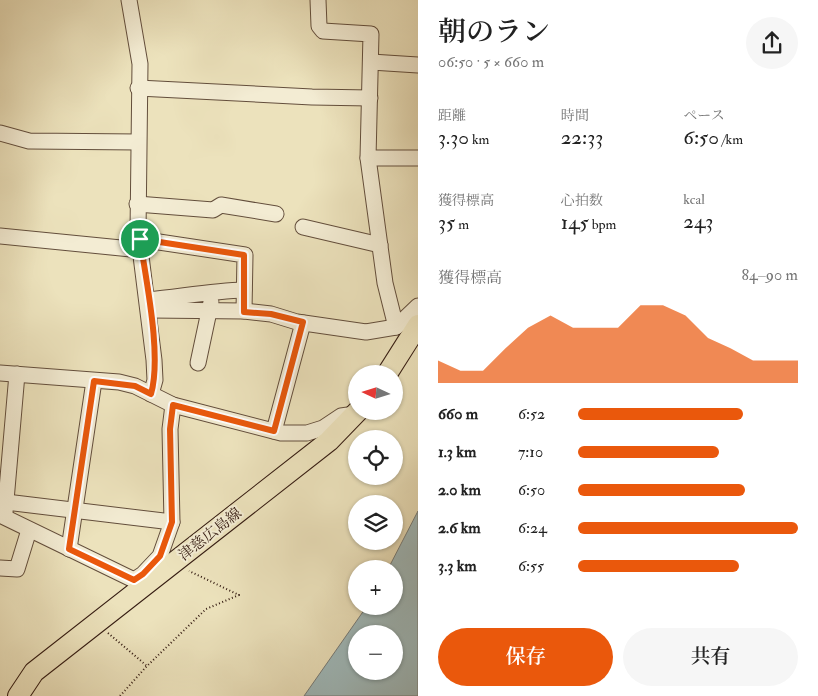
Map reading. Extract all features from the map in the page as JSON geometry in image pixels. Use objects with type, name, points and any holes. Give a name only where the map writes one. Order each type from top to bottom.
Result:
[{"type":"main road","points":[[393,365],[418,325]]},
{"type":"main road","name":"津慈広島線","points":[[18,696],[34,672],[96,623],[138,584],[174,563],[329,441],[350,420]]},
{"type":"street","points":[[129,0],[140,64],[137,204],[140,245],[149,305],[155,380],[151,394]]},
{"type":"street","points":[[318,0],[319,26],[323,31],[371,34],[368,158],[385,283],[396,327]]},
{"type":"street","points":[[371,62],[418,65]]},
{"type":"street","points":[[138,88],[370,98]]},
{"type":"street","points":[[0,133],[29,141],[138,142]]},
{"type":"street","points":[[368,158],[418,158]]},
{"type":"street","points":[[137,204],[213,210],[221,205],[276,214]]},
{"type":"street","points":[[303,227],[380,245]]},
{"type":"street","points":[[0,236],[140,245],[244,255],[244,312]]},
{"type":"street","points":[[149,305],[212,293],[244,290]]},
{"type":"street","points":[[198,363],[211,311],[212,293]]},
{"type":"street","points":[[149,305],[271,314],[303,322],[366,332],[396,327],[418,306]]},
{"type":"street","points":[[274,431],[303,322]]},
{"type":"street","points":[[0,373],[135,386],[173,405],[274,431],[307,433],[323,428],[341,416],[348,415]]},
{"type":"street","points":[[3,512],[17,374]]},
{"type":"street","points":[[69,549],[94,381]]},
{"type":"street","points":[[3,512],[29,530],[138,584],[143,574],[160,556],[172,522],[170,429],[173,405]]},
{"type":"street","points":[[3,512],[76,509],[172,522]]},
{"type":"street","points":[[0,568],[18,569],[29,530]]},
{"type":"path","points":[[120,696],[147,666],[206,609],[239,595],[174,563]]},
{"type":"path","points":[[96,623],[147,666]]},
{"type":"water","points":[[418,511],[418,696],[304,696],[348,633],[348,680],[403,680],[403,625],[354,625],[361,615],[403,615],[403,560],[393,560],[398,550],[403,550],[403,540]]},
{"type":"route","points":[[140,239],[244,255],[244,312],[271,314],[303,322],[274,431],[248,426],[173,405],[170,429],[172,522],[160,556],[143,574],[134,580],[69,549],[94,381],[119,382],[135,386],[151,394],[155,380],[150,310],[140,239]]}]
